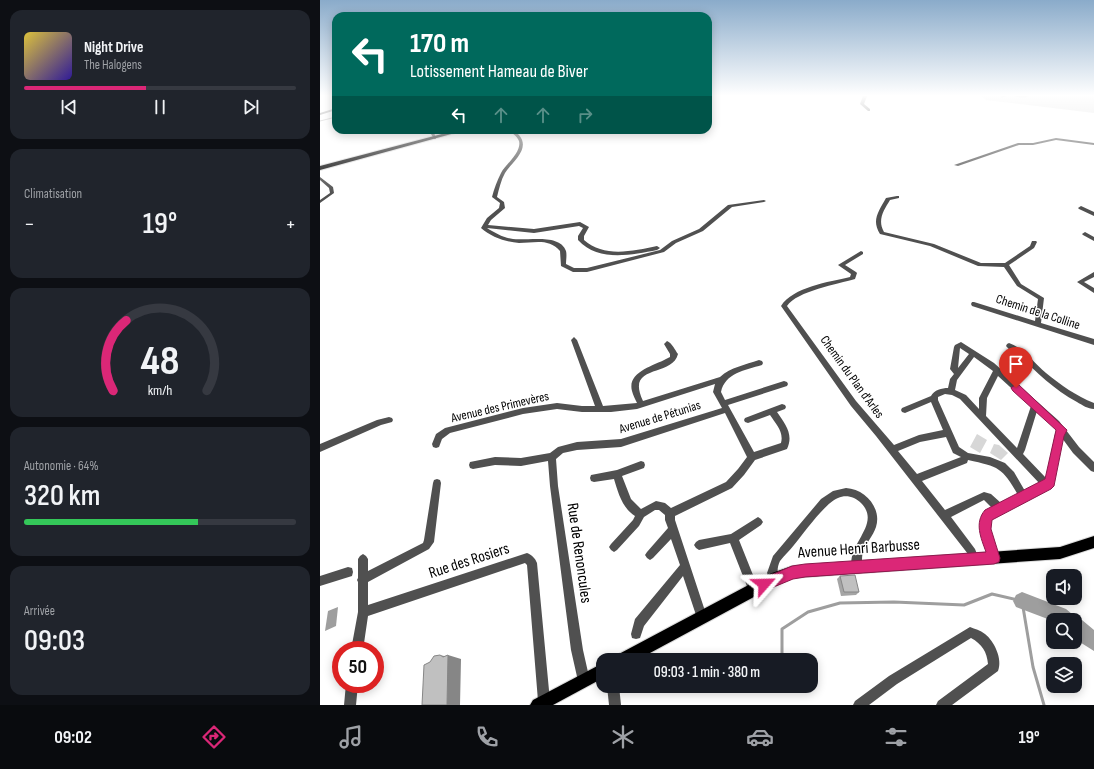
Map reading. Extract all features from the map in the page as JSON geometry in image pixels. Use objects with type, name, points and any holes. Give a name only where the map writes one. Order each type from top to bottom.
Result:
[{"type":"main road","points":[[320,168],[364,155],[449,134]]},
{"type":"main road","name":"Avenue Henri Barbusse","points":[[635,653],[774,579],[792,572],[1060,553],[1094,542]]},
{"type":"main road","points":[[541,703],[596,674]]},
{"type":"street","points":[[433,134],[435,138]]},
{"type":"street","points":[[517,134],[520,138],[520,152],[504,173],[495,194],[494,197],[502,203],[502,208],[489,219],[484,228],[488,232],[507,239],[518,241],[545,240],[558,245],[563,251],[563,265],[573,270],[602,268],[662,251],[674,242]]},
{"type":"street","points":[[956,165],[1019,144],[1033,144],[1056,139],[1094,144]]},
{"type":"street","points":[[320,178],[331,188],[332,193],[320,202]]},
{"type":"street","points":[[897,197],[888,199],[876,222],[882,234],[932,245],[980,265],[1006,265],[1032,247],[1034,242]]},
{"type":"street","points":[[485,226],[534,231],[580,224],[586,227],[581,236],[583,243],[593,248],[622,255],[662,246],[701,230],[730,206],[764,201]]},
{"type":"street","points":[[1081,208],[1094,214]]},
{"type":"street","points":[[1085,234],[1094,239]]},
{"type":"street","name":"Chemin du Plan d'Arles","points":[[861,253],[841,265],[854,273],[854,277],[806,291],[785,302],[784,306],[804,331],[865,418],[972,552],[974,559]]},
{"type":"street","points":[[1006,265],[1019,285],[1041,298],[1038,324]]},
{"type":"street","points":[[1094,274],[1080,282],[1094,291]]},
{"type":"street","name":"Chemin de la Colline","points":[[974,304],[1094,342]]},
{"type":"street","points":[[574,340],[600,409]]},
{"type":"street","points":[[641,404],[635,387],[637,381],[649,370],[672,358],[674,354],[667,344]]},
{"type":"street","points":[[958,374],[954,369],[957,346],[963,346],[997,371],[1062,430],[1076,450],[1094,468]]},
{"type":"street","points":[[1009,346],[1020,351],[1032,365],[1073,397],[1093,407]]},
{"type":"street","points":[[951,392],[952,385],[958,374],[973,353]]},
{"type":"street","name":"Avenue des Primevères","points":[[436,444],[439,436],[448,430],[523,411],[557,406],[572,409],[600,409],[641,404],[720,380],[728,374],[760,364]]},
{"type":"street","points":[[980,417],[983,414],[983,398],[997,371]]},
{"type":"street","points":[[720,380],[717,392],[752,457]]},
{"type":"street","name":"Avenue de Pétunias","points":[[552,457],[561,450],[577,446],[621,443],[724,407],[784,384]]},
{"type":"street","points":[[905,410],[934,398],[939,392],[944,390],[963,398],[1047,485]]},
{"type":"street","points":[[934,398],[936,406],[956,450],[966,456],[990,461],[1002,466],[1011,475],[1023,496]]},
{"type":"street","points":[[1017,454],[1021,450],[1036,406]]},
{"type":"street","points":[[748,420],[782,407]]},
{"type":"street","points":[[670,512],[728,485],[741,472],[752,457],[784,446],[786,443],[786,435],[772,411]]},
{"type":"street","points":[[320,448],[380,422],[389,420]]},
{"type":"street","points":[[994,558],[985,529],[986,518],[999,508],[1047,485],[1052,478],[1059,434],[1062,430]]},
{"type":"street","points":[[892,450],[919,439],[948,433]]},
{"type":"street","points":[[915,479],[964,460],[966,456]]},
{"type":"street","points":[[473,465],[495,461],[521,462],[552,457]]},
{"type":"street","name":"Rue de Renoncules","points":[[552,457],[552,472],[577,650],[584,681]]},
{"type":"street","points":[[594,478],[616,474],[641,465]]},
{"type":"street","points":[[616,474],[628,504],[633,510],[641,514]]},
{"type":"street","points":[[362,580],[426,546],[429,542],[437,483]]},
{"type":"street","points":[[774,579],[772,573],[776,559],[822,505],[830,497],[839,492],[848,492],[862,498],[871,509],[873,518],[872,528],[857,554],[857,567]]},
{"type":"street","points":[[943,516],[984,496],[988,497],[999,508]]},
{"type":"street","points":[[614,547],[636,523],[641,514],[658,504],[664,506],[670,512],[673,530],[702,617]]},
{"type":"street","points":[[700,545],[733,538],[758,522]]},
{"type":"street","points":[[650,555],[673,530]]},
{"type":"street","points":[[733,538],[754,590]]},
{"type":"street","name":"Rue des Rosiers","points":[[363,612],[527,558],[532,562],[541,703]]},
{"type":"street","points":[[358,641],[363,612],[363,559]]},
{"type":"street","points":[[636,634],[639,623],[685,566]]},
{"type":"street","points":[[320,581],[348,572]]},
{"type":"street","points":[[859,705],[893,680],[970,632],[979,635],[988,645],[993,656],[994,667],[942,705]]},
{"type":"street","points":[[350,705],[351,693]]},
{"type":"street","points":[[614,693],[615,705]]},
{"type":"shaded area","points":[[977,434],[987,440],[980,453],[970,447]]},
{"type":"shaded area","points":[[994,444],[999,445],[1008,453],[1001,460],[990,453]]},
{"type":"shaded area","points":[[338,607],[336,626],[325,631],[328,611]]},
{"type":"building","points":[[855,575],[859,592],[844,592],[840,576]]},
{"type":"building","points":[[440,655],[443,657],[448,655],[447,705],[422,705],[424,665],[430,662],[434,656]]},
{"type":"waterway","points":[[782,653],[782,629],[808,612],[840,603],[894,602],[964,605],[992,594],[1022,601],[1033,667],[1044,705]]},
{"type":"waterway","points":[[1022,601],[1055,613]]},
{"type":"waterway","points":[[1082,633],[1094,642]]},
{"type":"route","points":[[764,584],[792,572],[805,570],[994,558],[985,529],[986,518],[989,514],[1047,485],[1050,482],[1052,478],[1059,434],[1062,430],[1016,388]]}]
